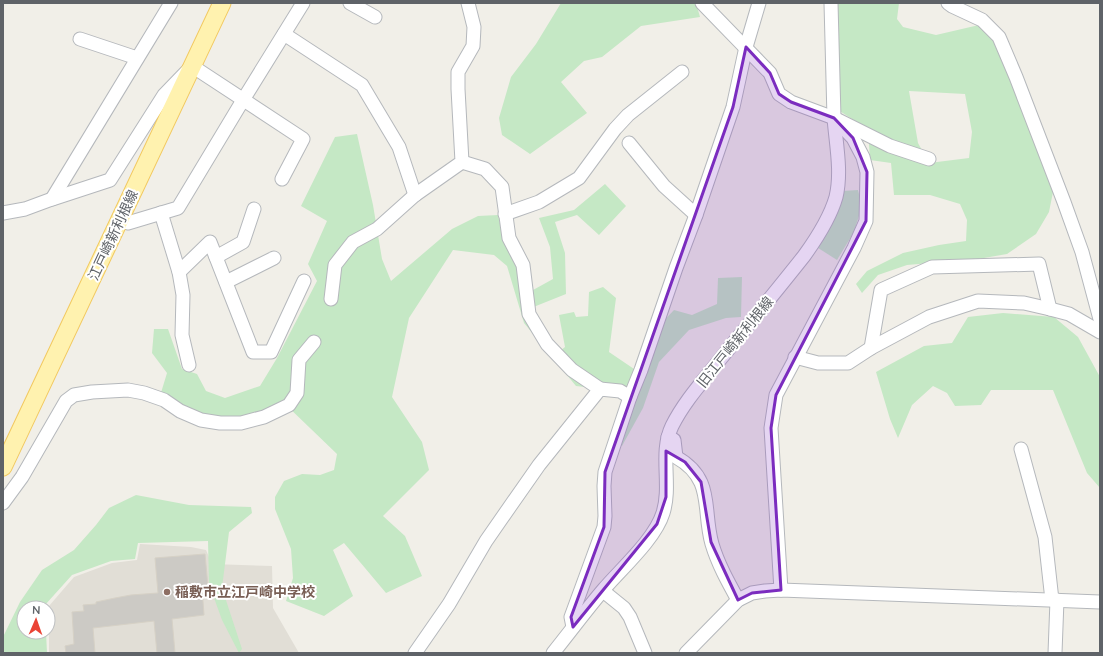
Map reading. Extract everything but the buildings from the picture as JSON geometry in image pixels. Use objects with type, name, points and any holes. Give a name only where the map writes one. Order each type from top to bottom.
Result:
[{"type":"main road","name":"江戸崎新利根線","points":[[3,467],[222,3]]},
{"type":"street","points":[[52,198],[171,3]]},
{"type":"street","points":[[120,221],[128,223],[178,208],[303,3]]},
{"type":"street","points":[[350,3],[375,17]]},
{"type":"street","points":[[462,162],[458,72],[473,46],[474,28],[468,3]]},
{"type":"street","points":[[702,3],[770,73],[779,94],[791,102],[834,118],[890,146],[929,159]]},
{"type":"street","points":[[573,627],[571,617],[604,527],[605,472],[630,397],[641,370],[733,107],[746,47],[759,3]]},
{"type":"street","name":"旧江戸崎新利根線","points":[[553,653],[648,538],[663,512],[666,497],[666,452],[668,436],[677,417],[690,398],[804,256],[826,220],[836,196],[838,183],[834,118],[831,3]]},
{"type":"street","points":[[948,3],[982,20],[999,37],[1067,209],[1082,252],[1100,319]]},
{"type":"street","points":[[284,34],[362,85],[399,147],[415,195]]},
{"type":"street","points":[[80,39],[137,58]]},
{"type":"street","points":[[3,213],[25,209],[52,198],[110,180],[164,95],[192,66],[303,139],[282,179]]},
{"type":"street","points":[[505,214],[539,202],[579,178],[628,115],[682,72]]},
{"type":"street","points":[[781,590],[771,428],[776,395],[795,357],[841,274],[866,221],[867,172],[863,157],[853,138],[834,118]]},
{"type":"street","points":[[629,143],[664,186],[696,215]]},
{"type":"street","points":[[331,299],[335,265],[353,242],[377,229],[415,195],[462,162]]},
{"type":"street","points":[[462,162],[485,169],[502,187],[509,238],[523,265],[529,314],[547,344],[572,370],[600,389],[620,391],[630,397]]},
{"type":"street","points":[[216,257],[242,242],[254,209]]},
{"type":"street","points":[[161,213],[179,272],[183,295],[182,335],[189,365]]},
{"type":"street","points":[[179,272],[210,242],[253,352],[271,352],[304,281]]},
{"type":"street","points":[[226,282],[274,258]]},
{"type":"street","points":[[871,348],[881,290],[932,267],[1039,264],[1050,309]]},
{"type":"street","points":[[795,357],[818,363],[848,363],[871,348],[929,318],[978,301],[1024,303],[1050,309],[1069,314],[1100,332]]},
{"type":"street","points":[[3,503],[22,477],[66,401],[74,395],[92,392],[128,390],[144,393],[164,400],[180,411],[201,420],[220,423],[242,423],[264,417],[289,405],[297,394],[299,360],[314,342]]},
{"type":"street","points":[[415,653],[449,604],[486,541],[510,505],[539,464],[600,389]]},
{"type":"street","points":[[668,436],[674,440],[676,457],[685,462],[701,482],[706,499],[711,542],[718,562],[738,600]]},
{"type":"street","points":[[1021,449],[1044,537],[1054,600],[1055,653]]},
{"type":"street","points":[[686,653],[738,600],[752,593],[765,590],[1100,602]]},
{"type":"street","points":[[603,591],[624,608],[630,617],[645,653]]},
{"type":"highlighted area","points":[[746,47],[770,73],[779,94],[791,102],[834,118],[853,138],[867,172],[866,221],[776,395],[771,428],[781,590],[752,593],[738,600],[711,542],[701,482],[685,462],[666,451],[666,497],[657,524],[573,627],[571,617],[604,527],[605,472],[733,107]]},
{"type":"shaded area","name":"稲敷市立江戸崎中学校","points":[[140,544],[191,547],[206,550],[212,564],[272,566],[273,608],[299,653],[49,653],[49,640],[56,640],[56,600],[54,600],[74,577],[112,563],[137,560]]},
{"type":"green space","points":[[561,3],[696,3],[700,17],[641,26],[602,57],[584,61],[561,82],[587,113],[530,154],[502,135],[499,118],[511,77],[536,44]]},
{"type":"green space","points":[[837,3],[899,3],[897,19],[903,27],[936,35],[979,25],[994,39],[1011,77],[1053,192],[1049,212],[1036,234],[1007,254],[978,259],[907,265],[878,275],[862,293],[856,284],[867,271],[903,253],[966,241],[967,220],[960,204],[930,195],[894,195],[891,163],[870,160],[868,129],[838,110]],"holes":[[[909,91],[965,94],[972,132],[969,158],[929,163],[918,143]]]},
{"type":"green space","points":[[357,134],[373,205],[382,259],[391,281],[452,229],[478,216],[498,215],[503,237],[524,268],[524,295],[553,279],[550,247],[539,218],[574,210],[605,184],[626,206],[599,235],[577,215],[555,222],[565,253],[566,294],[526,310],[555,355],[565,347],[559,315],[574,312],[576,317],[588,316],[589,292],[603,287],[616,298],[609,352],[637,371],[652,333],[674,310],[692,315],[717,304],[718,278],[742,277],[741,317],[726,318],[689,330],[659,362],[643,408],[622,446],[612,437],[630,397],[620,391],[576,386],[524,323],[507,266],[494,255],[453,250],[409,318],[392,397],[422,442],[429,470],[383,516],[405,536],[422,576],[386,593],[344,543],[333,550],[353,596],[324,616],[286,601],[293,578],[291,549],[275,509],[275,497],[284,481],[302,474],[320,475],[334,470],[337,454],[284,403],[279,412],[215,426],[160,396],[167,373],[152,353],[154,329],[168,329],[182,369],[197,374],[206,391],[225,398],[260,386],[277,358],[317,281],[308,264],[327,221],[301,206],[335,137]]},
{"type":"green space","points":[[858,190],[862,206],[854,232],[837,260],[815,246],[842,191]]},
{"type":"green space","points":[[1003,313],[1054,317],[1078,337],[1100,377],[1100,488],[1087,473],[1053,390],[991,390],[981,405],[955,406],[947,393],[933,386],[912,405],[898,438],[890,419],[876,372],[924,346],[952,343],[968,317]]},
{"type":"green space","points":[[136,495],[189,505],[251,507],[252,513],[229,532],[222,588],[242,649],[239,653],[222,620],[209,584],[208,541],[138,543],[135,559],[111,561],[72,575],[50,600],[21,600],[42,570],[74,550],[109,508]]},
{"type":"green space","points":[[16,610],[16,640],[46,640],[47,653],[3,653],[3,637]]},
{"type":"place","name":"稲敷市立江戸崎中学校","points":[[167,592]]}]
